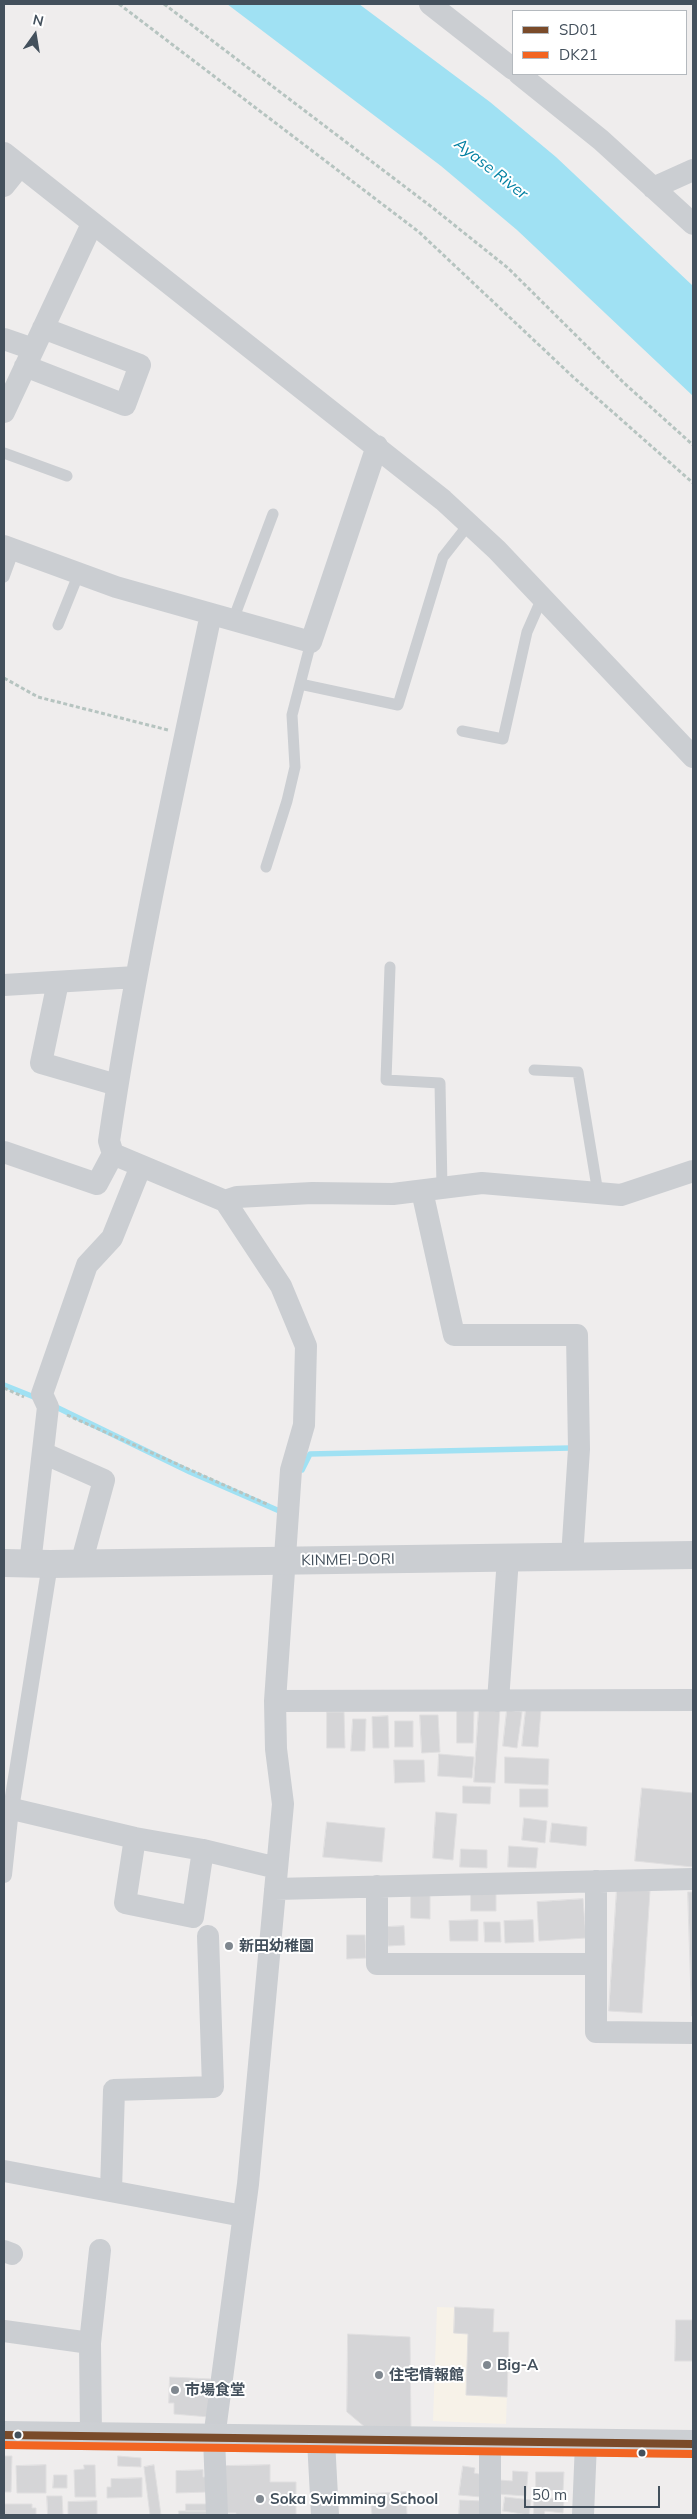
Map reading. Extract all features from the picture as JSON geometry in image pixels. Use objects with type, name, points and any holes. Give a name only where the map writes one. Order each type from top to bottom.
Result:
[{"type":"main road","points":[[4,2435],[693,2444]]},
{"type":"street","points":[[430,4],[512,68]]},
{"type":"street","points":[[520,75],[601,140],[693,224]]},
{"type":"street","points":[[4,186],[12,160],[377,446],[497,550],[693,757]]},
{"type":"street","points":[[654,188],[693,170]]},
{"type":"street","points":[[4,412],[92,224]]},
{"type":"street","points":[[4,339],[29,358],[125,405],[140,364],[43,328]]},
{"type":"street","points":[[9,548],[79,573],[211,614],[311,642],[377,446]]},
{"type":"street","points":[[4,1152],[97,1184],[113,1154],[109,1141],[136,977],[164,828],[186,735],[211,614]]},
{"type":"street","points":[[4,985],[136,977]]},
{"type":"street","points":[[58,982],[41,1063],[117,1085]]},
{"type":"street","points":[[113,1154],[225,1201],[281,1286],[306,1346],[304,1425],[290,1470],[275,1701],[276,1749],[283,1804],[243,2216],[214,2438],[216,2515]]},
{"type":"street","points":[[4,1875],[28,1564],[48,1407],[42,1394],[87,1265],[112,1238],[141,1166]]},
{"type":"street","points":[[225,1201],[237,1198],[312,1193],[365,1195],[432,1190],[482,1183],[621,1195],[693,1171]]},
{"type":"street","points":[[432,1190],[454,1335],[577,1335],[579,1449],[572,1557]]},
{"type":"street","points":[[43,1453],[104,1480],[81,1564]]},
{"type":"street","name":"KINMEI-DORI","points":[[28,1564],[693,1555]]},
{"type":"street","points":[[498,1701],[508,1558]]},
{"type":"street","points":[[275,1701],[693,1700]]},
{"type":"street","points":[[8,1808],[135,1838],[203,1850],[276,1878],[377,1886],[693,1879]]},
{"type":"street","points":[[135,1838],[125,1903],[193,1917],[203,1850]]},
{"type":"street","points":[[596,1881],[596,2032],[693,2033]]},
{"type":"street","points":[[377,1886],[377,1964],[596,1964]]},
{"type":"street","points":[[112,2191],[114,2090],[214,2087],[208,1936]]},
{"type":"street","points":[[4,2171],[243,2216]]},
{"type":"street","points":[[91,2436],[90,2343],[100,2250]]},
{"type":"street","points":[[4,2331],[90,2343]]},
{"type":"street","points":[[321,2440],[324,2515]]},
{"type":"street","points":[[490,2442],[490,2515]]},
{"type":"street","points":[[583,2515],[586,2443]]},
{"type":"lane","points":[[4,453],[67,476]]},
{"type":"lane","points":[[233,620],[273,514]]},
{"type":"lane","points":[[300,684],[398,705],[443,557],[469,524]]},
{"type":"lane","points":[[4,577],[9,548]]},
{"type":"lane","points":[[58,625],[79,573]]},
{"type":"lane","points":[[462,731],[503,739],[527,632],[542,598]]},
{"type":"lane","points":[[266,867],[287,801],[294,766],[292,715],[311,642]]},
{"type":"lane","points":[[390,968],[386,1080],[440,1083],[432,1190]]},
{"type":"lane","points":[[534,1070],[578,1072],[598,1193]]},
{"type":"path","points":[[119,4],[418,232],[572,376],[693,483]]},
{"type":"path","points":[[164,4],[433,208],[508,268],[624,383],[693,445]]},
{"type":"path","points":[[4,678],[38,697],[186,735]]},
{"type":"path","points":[[4,1388],[288,1513]]},
{"type":"shaded area","points":[[437,2307],[494,2309],[493,2331],[509,2332],[506,2424],[433,2421]]},
{"type":"water","name":"Ayase River","points":[[227,4],[359,4],[490,102],[556,157],[693,286],[693,396],[517,230],[441,166]]},
{"type":"building","points":[[479,1707],[500,1708],[495,1783],[474,1782]]},
{"type":"building","points":[[526,1708],[541,1710],[538,1747],[522,1746]]},
{"type":"building","points":[[457,1709],[474,1709],[473,1743],[457,1743]]},
{"type":"building","points":[[507,1710],[522,1712],[517,1748],[503,1746]]},
{"type":"building","points":[[327,1712],[344,1712],[345,1748],[327,1748]]},
{"type":"building","points":[[420,1715],[438,1715],[440,1752],[422,1753]]},
{"type":"building","points":[[388,1716],[389,1748],[373,1748],[372,1717]]},
{"type":"building","points":[[353,1719],[366,1719],[365,1751],[351,1751]]},
{"type":"building","points":[[395,1721],[413,1721],[413,1747],[395,1747]]},
{"type":"building","points":[[439,1754],[474,1757],[472,1778],[438,1776]]},
{"type":"building","points":[[505,1757],[549,1759],[548,1785],[505,1783]]},
{"type":"building","points":[[394,1760],[424,1760],[425,1782],[395,1783]]},
{"type":"building","points":[[463,1786],[491,1787],[490,1804],[463,1803]]},
{"type":"building","points":[[642,1788],[693,1793],[693,1867],[635,1861]]},
{"type":"building","points":[[520,1789],[548,1789],[548,1807],[520,1807]]},
{"type":"building","points":[[436,1812],[457,1814],[453,1860],[433,1858]]},
{"type":"building","points":[[524,1818],[547,1821],[545,1843],[522,1840]]},
{"type":"building","points":[[327,1822],[385,1828],[382,1862],[323,1857]]},
{"type":"building","points":[[552,1823],[587,1827],[586,1846],[550,1842]]},
{"type":"building","points":[[509,1846],[538,1848],[536,1868],[508,1867]]},
{"type":"building","points":[[461,1849],[487,1850],[487,1868],[460,1867]]},
{"type":"building","points":[[617,1888],[650,1891],[642,2013],[609,2011]]},
{"type":"building","points":[[471,1891],[496,1891],[496,1911],[471,1911]]},
{"type":"building","points":[[688,1892],[693,1892],[693,2016],[692,2016]]},
{"type":"building","points":[[411,1894],[430,1894],[430,1919],[411,1918]]},
{"type":"building","points":[[583,1899],[586,1938],[539,1941],[537,1902]]},
{"type":"building","points":[[478,1920],[478,1941],[450,1941],[449,1921]]},
{"type":"building","points":[[533,1920],[534,1942],[505,1943],[504,1921]]},
{"type":"building","points":[[484,1922],[500,1922],[501,1942],[485,1942]]},
{"type":"building","points":[[404,1926],[405,1945],[388,1946],[387,1927]]},
{"type":"building","points":[[347,1935],[365,1935],[366,1958],[347,1959]]},
{"type":"building","name":"Big-A","points":[[455,2307],[494,2309],[493,2332],[509,2332],[507,2397],[466,2395],[468,2334],[454,2333]]},
{"type":"building","points":[[676,2320],[693,2320],[693,2361],[675,2361]]},
{"type":"building","name":"住宅情報館","points":[[348,2334],[410,2337],[411,2430],[366,2428],[347,2412]]},
{"type":"building","points":[[170,2377],[211,2379],[209,2417],[174,2414],[174,2403],[169,2403]]},
{"type":"building","points":[[4,2456],[12,2456],[11,2492],[4,2492]]},
{"type":"building","points":[[118,2456],[141,2458],[141,2467],[118,2466]]},
{"type":"building","points":[[46,2465],[46,2493],[17,2493],[16,2466]]},
{"type":"building","points":[[84,2465],[95,2465],[96,2497],[75,2497],[74,2470],[84,2469]]},
{"type":"building","points":[[154,2465],[161,2515],[150,2515],[144,2467]]},
{"type":"building","name":"Soka Swimming School","points":[[270,2465],[270,2482],[296,2482],[296,2515],[236,2515],[236,2513],[225,2513],[224,2466]]},
{"type":"building","points":[[463,2466],[475,2468],[474,2473],[484,2475],[481,2497],[459,2495]]},
{"type":"building","points":[[203,2470],[203,2477],[207,2477],[207,2492],[176,2493],[176,2471]]},
{"type":"building","points":[[513,2471],[528,2472],[526,2496],[498,2494],[499,2480],[512,2481]]},
{"type":"building","points":[[536,2472],[564,2472],[563,2491],[536,2490]]},
{"type":"building","points":[[54,2475],[67,2475],[67,2488],[53,2488]]},
{"type":"building","points":[[142,2478],[142,2497],[107,2498],[107,2487],[111,2487],[111,2479]]},
{"type":"building","points":[[406,2492],[407,2515],[372,2515],[370,2494]]},
{"type":"building","points":[[47,2496],[62,2496],[63,2515],[48,2515]]},
{"type":"building","points":[[505,2497],[531,2500],[529,2515],[503,2511]]},
{"type":"building","points":[[534,2497],[564,2499],[563,2513],[545,2511],[544,2515],[534,2514]]},
{"type":"building","points":[[460,2500],[481,2501],[480,2515],[459,2515]]},
{"type":"building","points":[[97,2501],[97,2515],[68,2515],[68,2502]]},
{"type":"building","points":[[4,2504],[32,2504],[32,2508],[36,2508],[36,2515],[4,2515]]},
{"type":"building","points":[[186,2504],[207,2504],[207,2511],[186,2511]]},
{"type":"building","points":[[179,2511],[207,2511],[207,2515],[179,2515]]},
{"type":"waterway","points":[[4,1385],[39,1399]]},
{"type":"waterway","points":[[54,1406],[190,1472],[284,1513]]},
{"type":"waterway","points":[[302,1470],[310,1454],[570,1448]]},
{"type":"transit line","name":"SD01","points":[[4,2435],[693,2444]]},
{"type":"transit line","name":"DK21","points":[[4,2445],[693,2454]]},
{"type":"place","name":"新田幼稚園","points":[[229,1946]]},
{"type":"place","name":"Big-A","points":[[487,2365]]},
{"type":"place","name":"住宅情報館","points":[[379,2375]]},
{"type":"place","name":"市場食堂","points":[[175,2390]]},
{"type":"place","name":"Soka Swimming School","points":[[260,2499]]}]
